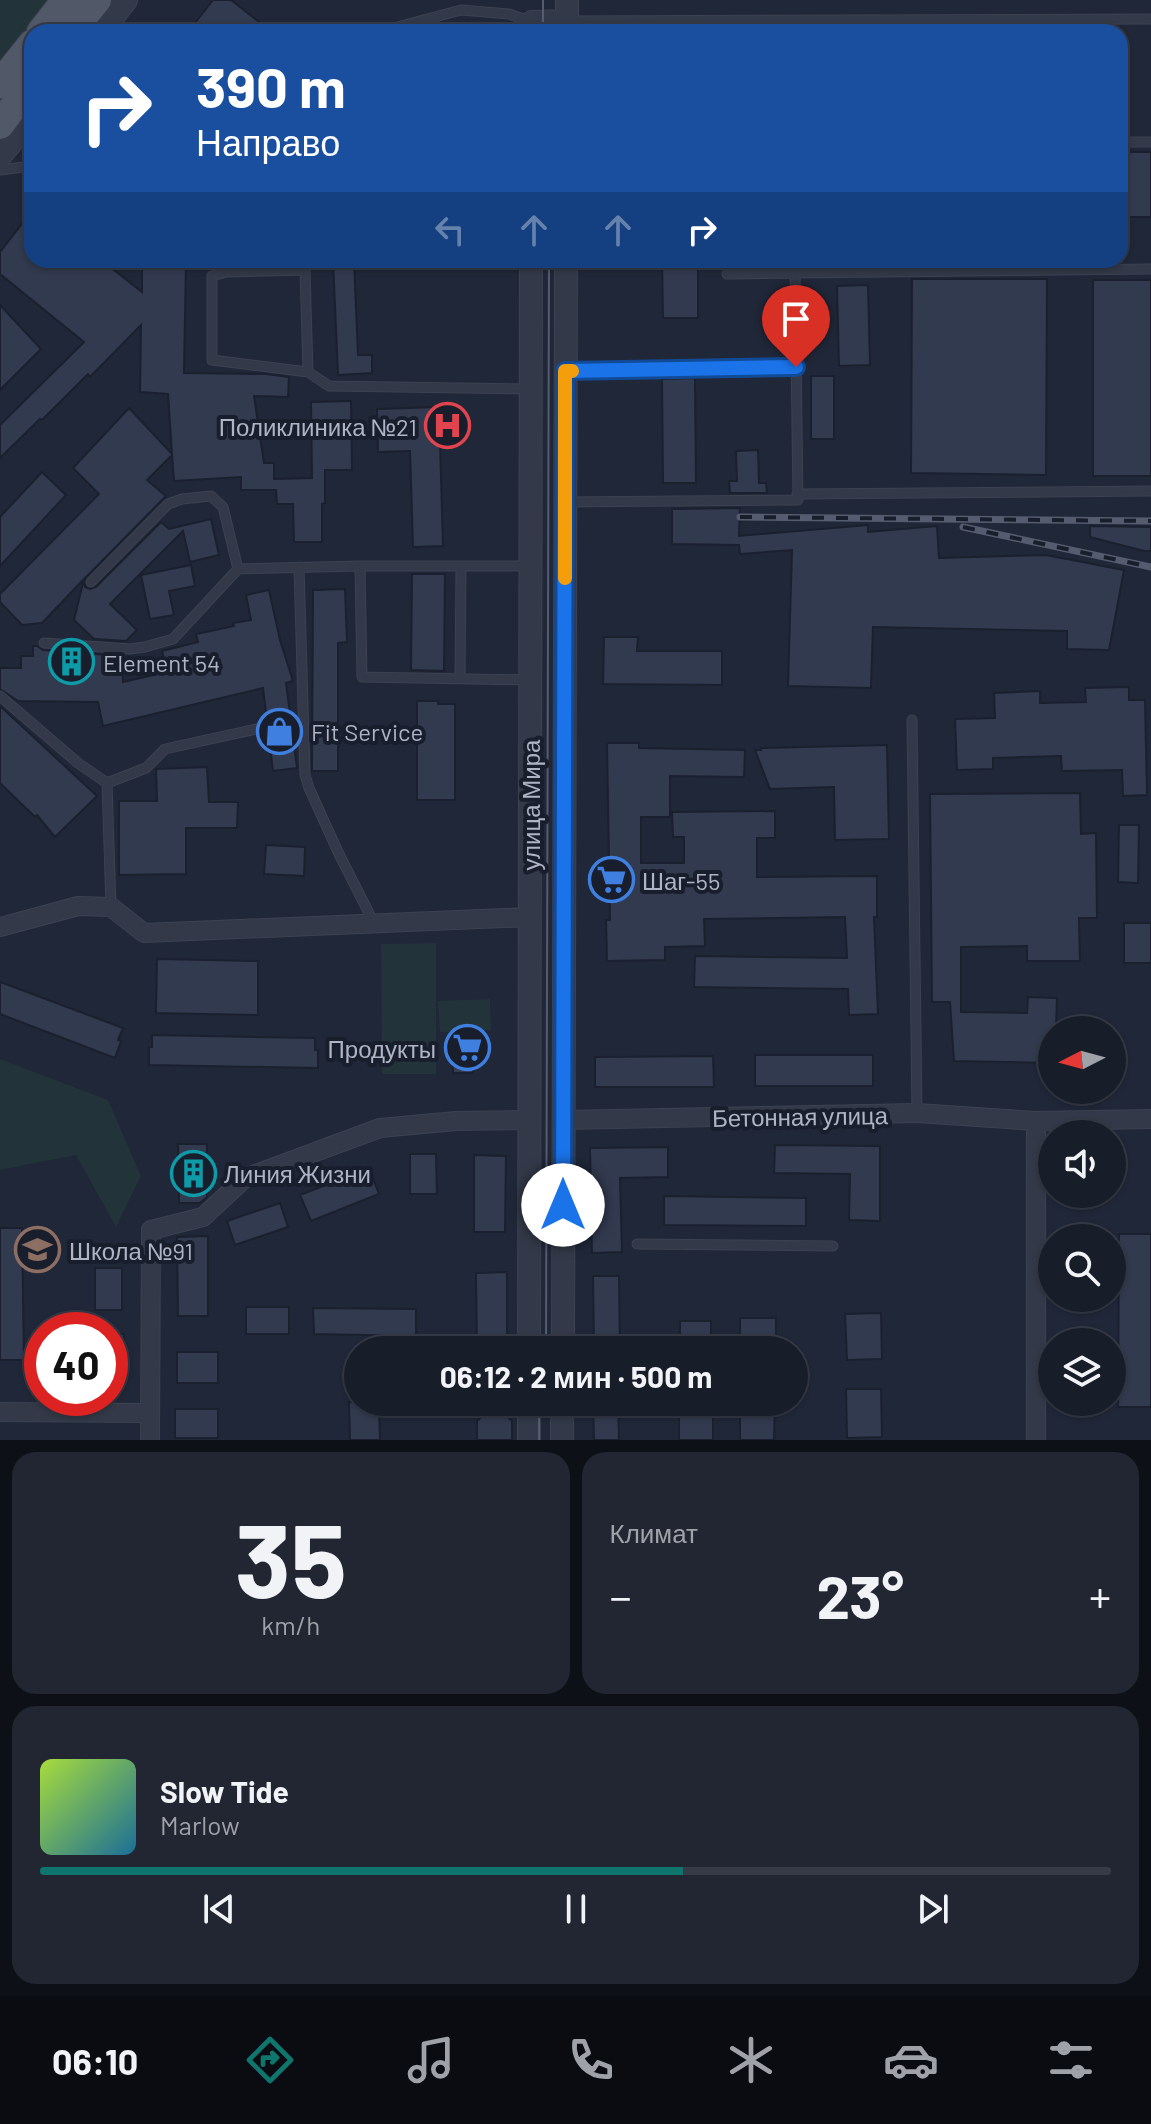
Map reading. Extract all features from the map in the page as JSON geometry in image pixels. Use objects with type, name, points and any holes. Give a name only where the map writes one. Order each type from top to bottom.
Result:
[{"type":"main road","points":[[47,24],[66,0]]},
{"type":"main road","points":[[78,24],[97,0]]},
{"type":"main road","points":[[0,84],[24,54]]},
{"type":"main road","points":[[0,125],[24,93]]},
{"type":"street","points":[[107,24],[126,0]]},
{"type":"street","points":[[532,18],[567,18]]},
{"type":"street","points":[[0,156],[24,128]]},
{"type":"street","name":"улица Мира","points":[[529,1336],[531,268]]},
{"type":"street","name":"улица Мира","points":[[563,1336],[566,268]]},
{"type":"street","points":[[0,927],[78,906],[111,907],[144,933],[564,915]]},
{"type":"street","name":"Бетонная улица","points":[[563,1120],[917,1113],[1036,1121],[1151,1119]]},
{"type":"street","points":[[150,1440],[151,1230],[203,1217],[245,1178],[380,1128],[456,1121],[563,1120]]},
{"type":"street","points":[[1036,1121],[1036,1440]]},
{"type":"street","points":[[0,1412],[150,1413]]},
{"type":"street","points":[[529,1416],[529,1440]]},
{"type":"street","points":[[562,1416],[562,1440]]},
{"type":"lane","points":[[409,24],[461,10],[532,18]]},
{"type":"lane","points":[[567,18],[642,21],[1151,19]]},
{"type":"lane","points":[[642,21],[646,24]]},
{"type":"lane","points":[[1128,142],[1151,142]]},
{"type":"lane","points":[[0,170],[24,167]]},
{"type":"lane","points":[[1128,267],[1151,269]]},
{"type":"lane","points":[[225,268],[226,272]]},
{"type":"lane","points":[[727,274],[981,268]]},
{"type":"lane","points":[[308,372],[305,270],[226,272],[212,276],[212,360],[308,372],[329,386],[531,389]]},
{"type":"lane","points":[[565,502],[798,500],[795,273]]},
{"type":"lane","points":[[565,371],[796,367]]},
{"type":"lane","points":[[797,494],[1151,491]]},
{"type":"lane","points":[[91,582],[168,504],[211,496],[223,507],[238,569]]},
{"type":"lane","points":[[360,566],[362,677],[531,680]]},
{"type":"lane","points":[[460,679],[461,566]]},
{"type":"lane","points":[[44,643],[130,649],[173,639],[238,569],[531,566]]},
{"type":"lane","points":[[299,567],[305,775],[339,854],[374,923]]},
{"type":"lane","points":[[0,696],[78,763],[107,783]]},
{"type":"lane","points":[[912,720],[917,1113]]},
{"type":"lane","points":[[107,783],[146,768],[165,749],[256,729]]},
{"type":"lane","points":[[107,783],[111,907]]},
{"type":"lane","points":[[637,1244],[833,1246]]},
{"type":"shaded area","points":[[0,0],[51,0],[32,24],[24,24],[24,34],[0,64]]},
{"type":"shaded area","points":[[436,943],[436,1074],[382,1074],[381,944]]},
{"type":"shaded area","points":[[490,999],[491,1030],[440,1032],[438,1001]]},
{"type":"shaded area","points":[[0,1059],[108,1100],[141,1176],[116,1227],[76,1155],[0,1170]]},
{"type":"building","points":[[213,0],[231,0],[262,24],[194,24]]},
{"type":"building","points":[[1128,152],[1151,152],[1151,217],[1128,217]]},
{"type":"building","points":[[24,221],[24,268],[111,268],[142,292],[142,268],[186,268],[184,373],[289,377],[288,397],[254,396],[264,463],[274,463],[274,479],[312,478],[311,402],[351,401],[352,470],[325,470],[322,542],[294,542],[293,504],[277,504],[276,490],[241,490],[241,477],[174,481],[172,455],[147,480],[166,496],[86,577],[85,587],[96,587],[161,522],[169,529],[211,519],[219,555],[190,562],[183,531],[110,604],[137,630],[126,641],[94,639],[74,620],[84,579],[42,623],[22,625],[0,602],[0,594],[99,494],[73,468],[129,408],[172,454],[168,394],[140,392],[141,325],[90,377],[88,374],[0,458],[0,425],[84,342],[0,274],[0,252]]},
{"type":"building","points":[[333,268],[354,268],[358,355],[372,355],[372,373],[338,375]]},
{"type":"building","points":[[662,268],[698,268],[698,318],[663,318]]},
{"type":"building","points":[[912,279],[1047,279],[1046,475],[911,473]]},
{"type":"building","points":[[1093,280],[1151,280],[1151,476],[1093,476]]},
{"type":"building","points":[[868,285],[870,365],[839,366],[837,286]]},
{"type":"building","points":[[0,305],[41,349],[0,390]]},
{"type":"building","points":[[811,376],[834,376],[834,439],[811,439]]},
{"type":"building","points":[[695,378],[696,483],[663,483],[662,379]]},
{"type":"building","points":[[439,407],[443,546],[413,547],[410,451],[378,452],[377,409]]},
{"type":"building","points":[[758,450],[759,483],[766,483],[767,493],[730,493],[729,481],[737,481],[736,451]]},
{"type":"building","points":[[42,472],[66,495],[0,566],[0,517]]},
{"type":"building","points":[[740,508],[739,536],[868,525],[868,532],[937,526],[939,558],[1046,555],[1124,570],[1109,650],[1067,649],[1067,631],[873,627],[871,688],[788,686],[792,550],[740,554],[739,545],[672,544],[672,509]]},
{"type":"building","points":[[1090,526],[1151,527],[1151,551],[1090,537]]},
{"type":"building","points":[[191,565],[195,586],[169,591],[174,615],[150,619],[141,575]]},
{"type":"building","points":[[412,574],[445,574],[444,671],[411,670]]},
{"type":"building","points":[[345,589],[347,642],[338,643],[338,771],[312,771],[313,590]]},
{"type":"building","points":[[269,590],[293,681],[286,683],[297,768],[273,771],[263,688],[103,726],[98,702],[18,701],[0,689],[0,668],[21,668],[21,656],[33,656],[33,646],[43,650],[122,656],[123,682],[167,672],[162,651],[198,642],[196,634],[251,620],[246,595]]},
{"type":"building","points":[[604,637],[638,637],[637,651],[722,651],[722,685],[603,684]]},
{"type":"building","points":[[1129,687],[1129,700],[1145,700],[1147,795],[1123,796],[1122,770],[1062,771],[1061,756],[993,758],[993,769],[957,770],[955,719],[995,718],[994,693],[1040,691],[1040,703],[1086,702],[1085,688]]},
{"type":"building","points":[[417,701],[455,704],[455,800],[417,800]]},
{"type":"building","points":[[0,706],[97,796],[55,837],[37,815],[35,817],[0,783]]},
{"type":"building","points":[[607,743],[639,743],[639,748],[745,750],[744,777],[670,776],[670,817],[641,817],[641,863],[684,863],[684,837],[673,837],[672,812],[775,811],[775,838],[757,838],[757,877],[877,876],[877,917],[874,917],[878,1014],[849,1015],[848,989],[694,987],[695,956],[847,958],[845,917],[704,919],[705,946],[665,947],[665,960],[607,961],[606,920],[610,920]]},
{"type":"building","points":[[887,745],[889,839],[835,840],[834,787],[770,789],[755,750],[761,748]]},
{"type":"building","points":[[207,767],[209,802],[238,802],[237,828],[186,828],[186,874],[119,875],[119,801],[157,801],[156,769]]},
{"type":"building","points":[[1080,793],[1081,834],[1096,833],[1097,918],[1079,918],[1080,961],[1027,961],[1027,946],[961,947],[961,1012],[1027,1013],[1028,997],[1057,998],[1056,1016],[1038,1016],[1038,1063],[954,1061],[950,1002],[932,1002],[930,794]]},
{"type":"building","points":[[1119,825],[1139,825],[1138,883],[1118,882]]},
{"type":"building","points":[[266,845],[305,847],[304,876],[264,874]]},
{"type":"building","points":[[1124,923],[1151,923],[1151,963],[1124,963]]},
{"type":"building","points":[[157,959],[258,961],[258,1015],[156,1013]]},
{"type":"building","points":[[0,982],[123,1028],[115,1058],[0,1014]]},
{"type":"building","points":[[152,1035],[315,1038],[318,1068],[149,1065]]},
{"type":"building","name":"Продукты","points":[[462,1039],[473,1039],[473,1073],[453,1073],[453,1056],[462,1056]]},
{"type":"building","points":[[755,1055],[873,1055],[873,1086],[755,1086]]},
{"type":"building","points":[[713,1056],[714,1087],[595,1087],[595,1057]]},
{"type":"building","name":"Линия Жизни","points":[[178,1144],[207,1144],[207,1197],[200,1203],[179,1203]]},
{"type":"building","points":[[775,1145],[880,1146],[880,1221],[849,1220],[850,1174],[774,1173]]},
{"type":"building","points":[[668,1147],[668,1177],[620,1178],[622,1252],[592,1253],[590,1148]]},
{"type":"building","points":[[410,1154],[436,1154],[437,1194],[410,1194]]},
{"type":"building","points":[[474,1155],[506,1156],[505,1232],[474,1232]]},
{"type":"building","points":[[369,1168],[379,1194],[311,1221],[300,1195]]},
{"type":"building","points":[[664,1196],[806,1198],[806,1226],[664,1225]]},
{"type":"building","points":[[280,1203],[288,1227],[235,1245],[227,1221]]},
{"type":"building","points":[[0,1228],[22,1228],[24,1360],[0,1360]]},
{"type":"building","points":[[1126,1234],[1151,1234],[1151,1407],[1126,1407],[1126,1328],[1118,1328],[1119,1312],[1126,1312]]},
{"type":"building","points":[[208,1236],[208,1316],[178,1316],[177,1237]]},
{"type":"building","points":[[95,1268],[122,1268],[122,1310],[95,1310]]},
{"type":"building","points":[[507,1272],[507,1336],[477,1336],[476,1273]]},
{"type":"building","points":[[593,1276],[619,1276],[620,1336],[594,1336]]},
{"type":"building","points":[[246,1307],[289,1307],[289,1334],[246,1334]]},
{"type":"building","points":[[313,1308],[416,1309],[416,1336],[314,1334]]},
{"type":"building","points":[[881,1313],[882,1359],[847,1360],[845,1314]]},
{"type":"building","points":[[740,1318],[776,1318],[776,1336],[740,1336]]},
{"type":"building","points":[[680,1321],[711,1321],[711,1336],[680,1336]]},
{"type":"building","points":[[177,1352],[218,1352],[218,1383],[177,1383]]},
{"type":"building","points":[[846,1389],[881,1389],[882,1437],[847,1438]]},
{"type":"building","points":[[175,1409],[218,1409],[218,1438],[175,1438]]},
{"type":"building","points":[[349,1416],[379,1416],[380,1440],[350,1440]]},
{"type":"building","points":[[482,1416],[506,1416],[512,1421],[512,1440],[477,1440],[477,1421]]},
{"type":"building","points":[[593,1416],[618,1416],[619,1440],[594,1440]]},
{"type":"building","points":[[679,1416],[713,1416],[713,1440],[679,1440]]},
{"type":"building","points":[[740,1416],[775,1416],[774,1440],[740,1440]]},
{"type":"tram line","points":[[543,0],[543,24]]},
{"type":"tram line","points":[[546,1336],[549,268]]},
{"type":"tram line","points":[[539,1416],[539,1440]]},
{"type":"railway","points":[[740,517],[1151,521]]},
{"type":"railway","points":[[963,527],[1151,567]]},
{"type":"slow traffic","points":[[565,578],[565,371],[572,371]]},
{"type":"place","name":"Поликлиника №21","points":[[448,426]]},
{"type":"place","name":"Element 54","points":[[72,662]]},
{"type":"place","name":"Fit Service","points":[[280,731]]},
{"type":"place","name":"Шаг-55","points":[[611,880]]},
{"type":"place","name":"Продукты","points":[[467,1048]]},
{"type":"place","name":"Линия Жизни","points":[[193,1173]]},
{"type":"place","name":"Школа №91","points":[[38,1250]]},
{"type":"route","points":[[563,1205],[565,371],[796,367]]}]
